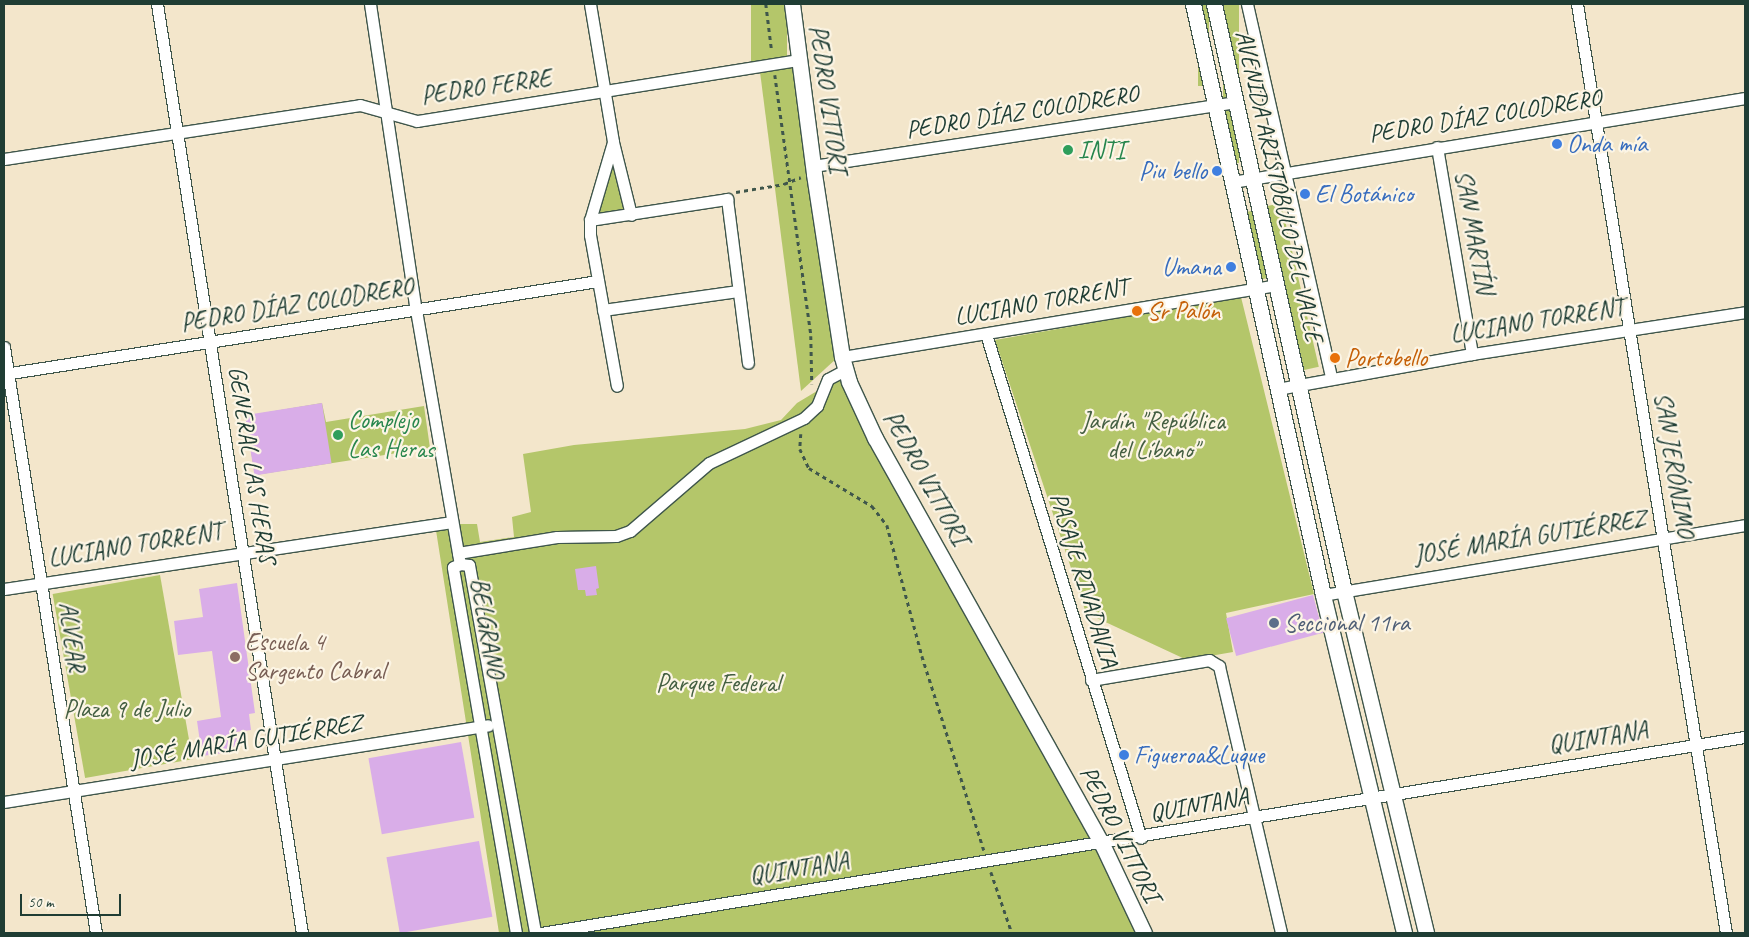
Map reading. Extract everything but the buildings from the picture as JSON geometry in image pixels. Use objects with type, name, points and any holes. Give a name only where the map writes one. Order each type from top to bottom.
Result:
[{"type":"main road","name":"PEDRO VITTORI","points":[[792,4],[798,60],[844,364],[875,438],[1102,844],[1144,933]]},
{"type":"main road","name":"AVENIDA ARISTÓBULO DEL VALLE","points":[[1193,4],[1323,596],[1404,933]]},
{"type":"main road","name":"AVENIDA ARISTÓBULO DEL VALLE","points":[[1214,4],[1344,591],[1426,933]]},
{"type":"street","name":"GENERAL LAS HERAS","points":[[156,4],[302,933]]},
{"type":"street","points":[[370,4],[384,112],[459,558]]},
{"type":"street","points":[[590,4],[613,142],[630,215]]},
{"type":"street","points":[[1247,4],[1331,378]]},
{"type":"street","name":"SAN JERÓNIMO","points":[[1577,4],[1597,120],[1694,745],[1726,933]]},
{"type":"street","name":"PEDRO FERRE","points":[[4,159],[360,105],[417,121],[798,60]]},
{"type":"street","name":"PEDRO DÍAZ COLODRERO","points":[[1232,182],[1597,120],[1745,98]]},
{"type":"street","name":"PEDRO DÍAZ COLODRERO","points":[[814,170],[1236,102]]},
{"type":"street","points":[[613,142],[590,220],[598,281],[617,386]]},
{"type":"street","name":"SAN MARTÍN","points":[[1437,147],[1472,354]]},
{"type":"street","points":[[590,220],[630,215],[728,196],[748,363]]},
{"type":"street","name":"PEDRO DÍAZ COLODRERO","points":[[6,374],[598,281]]},
{"type":"street","name":"LUCIANO TORRENT","points":[[459,558],[557,537],[616,536],[630,531],[709,463],[804,418],[817,406],[828,379],[844,364],[986,334],[1277,285]]},
{"type":"street","points":[[604,310],[738,291]]},
{"type":"street","name":"LUCIANO TORRENT","points":[[1277,390],[1331,378],[1472,354],[1745,312]]},
{"type":"street","name":"PASAJE RIVADAVIA","points":[[986,334],[1091,680],[1142,838]]},
{"type":"street","name":"ALVEAR","points":[[4,347],[6,374],[42,583],[96,933]]},
{"type":"street","name":"LUCIANO TORRENT","points":[[4,588],[452,522]]},
{"type":"street","name":"JOSÉ MARÍA GUTIÉRREZ","points":[[1323,596],[1745,525]]},
{"type":"street","name":"BELGRANO","points":[[516,933],[453,567],[459,558],[469,565],[535,933]]},
{"type":"street","points":[[1091,680],[1215,661],[1219,666],[1281,933]]},
{"type":"street","name":"JOSÉ MARÍA GUTIÉRREZ","points":[[4,802],[496,723]]},
{"type":"street","name":"QUINTANA","points":[[541,933],[1142,838],[1393,794],[1745,737]]},
{"type":"path","points":[[766,4],[811,336],[810,392]]},
{"type":"path","points":[[728,196],[789,182],[814,170]]},
{"type":"path","points":[[804,418],[800,449],[809,468],[872,506],[887,525],[922,656],[1012,933]]},
{"type":"green space","points":[[751,4],[787,4],[787,62],[751,62]]},
{"type":"green space","points":[[1198,4],[1209,4],[1209,86],[1198,86]]},
{"type":"green space","points":[[1223,4],[1239,4],[1239,163],[1223,163]]},
{"type":"green space","points":[[796,66],[837,358],[801,391],[760,72]]},
{"type":"green space","points":[[614,152],[629,214],[592,218]]},
{"type":"green space","points":[[1281,203],[1319,367],[1304,370],[1266,206]]},
{"type":"green space","points":[[1255,210],[1271,277],[1259,280],[1243,213]]},
{"type":"green space","name":"Jardín \"República del Líbano\"","points":[[1241,297],[1314,594],[1226,613],[1233,652],[1187,660],[1086,613],[995,340]]},
{"type":"green space","name":"Parque Federal","points":[[842,376],[1105,864],[1136,933],[499,933],[435,524],[477,524],[480,542],[514,537],[512,517],[531,512],[523,454],[574,445],[745,429],[781,420],[797,403]]},
{"type":"green space","name":"Complejo Las Heras","points":[[322,403],[326,422],[424,406],[430,448],[255,475],[245,416]]},
{"type":"green space","name":"Plaza 9 de Julio","points":[[160,575],[192,759],[85,778],[53,594]]},
{"type":"place","name":"Onda mía","points":[[1557,144]]},
{"type":"place","name":"INTI","points":[[1068,150]]},
{"type":"place","name":"Piu bello","points":[[1217,171]]},
{"type":"place","name":"El Botánico","points":[[1305,194]]},
{"type":"place","name":"Umana","points":[[1231,267]]},
{"type":"place","name":"Sr Palón","points":[[1137,311]]},
{"type":"place","name":"Portobello","points":[[1335,358]]},
{"type":"place","name":"Complejo Las Heras","points":[[338,435]]},
{"type":"place","name":"Seccional 11ra","points":[[1274,623]]},
{"type":"place","name":"Escuela 4 Sargento Cabral","points":[[235,657]]},
{"type":"place","name":"Figueroa&Luque","points":[[1124,755]]}]
